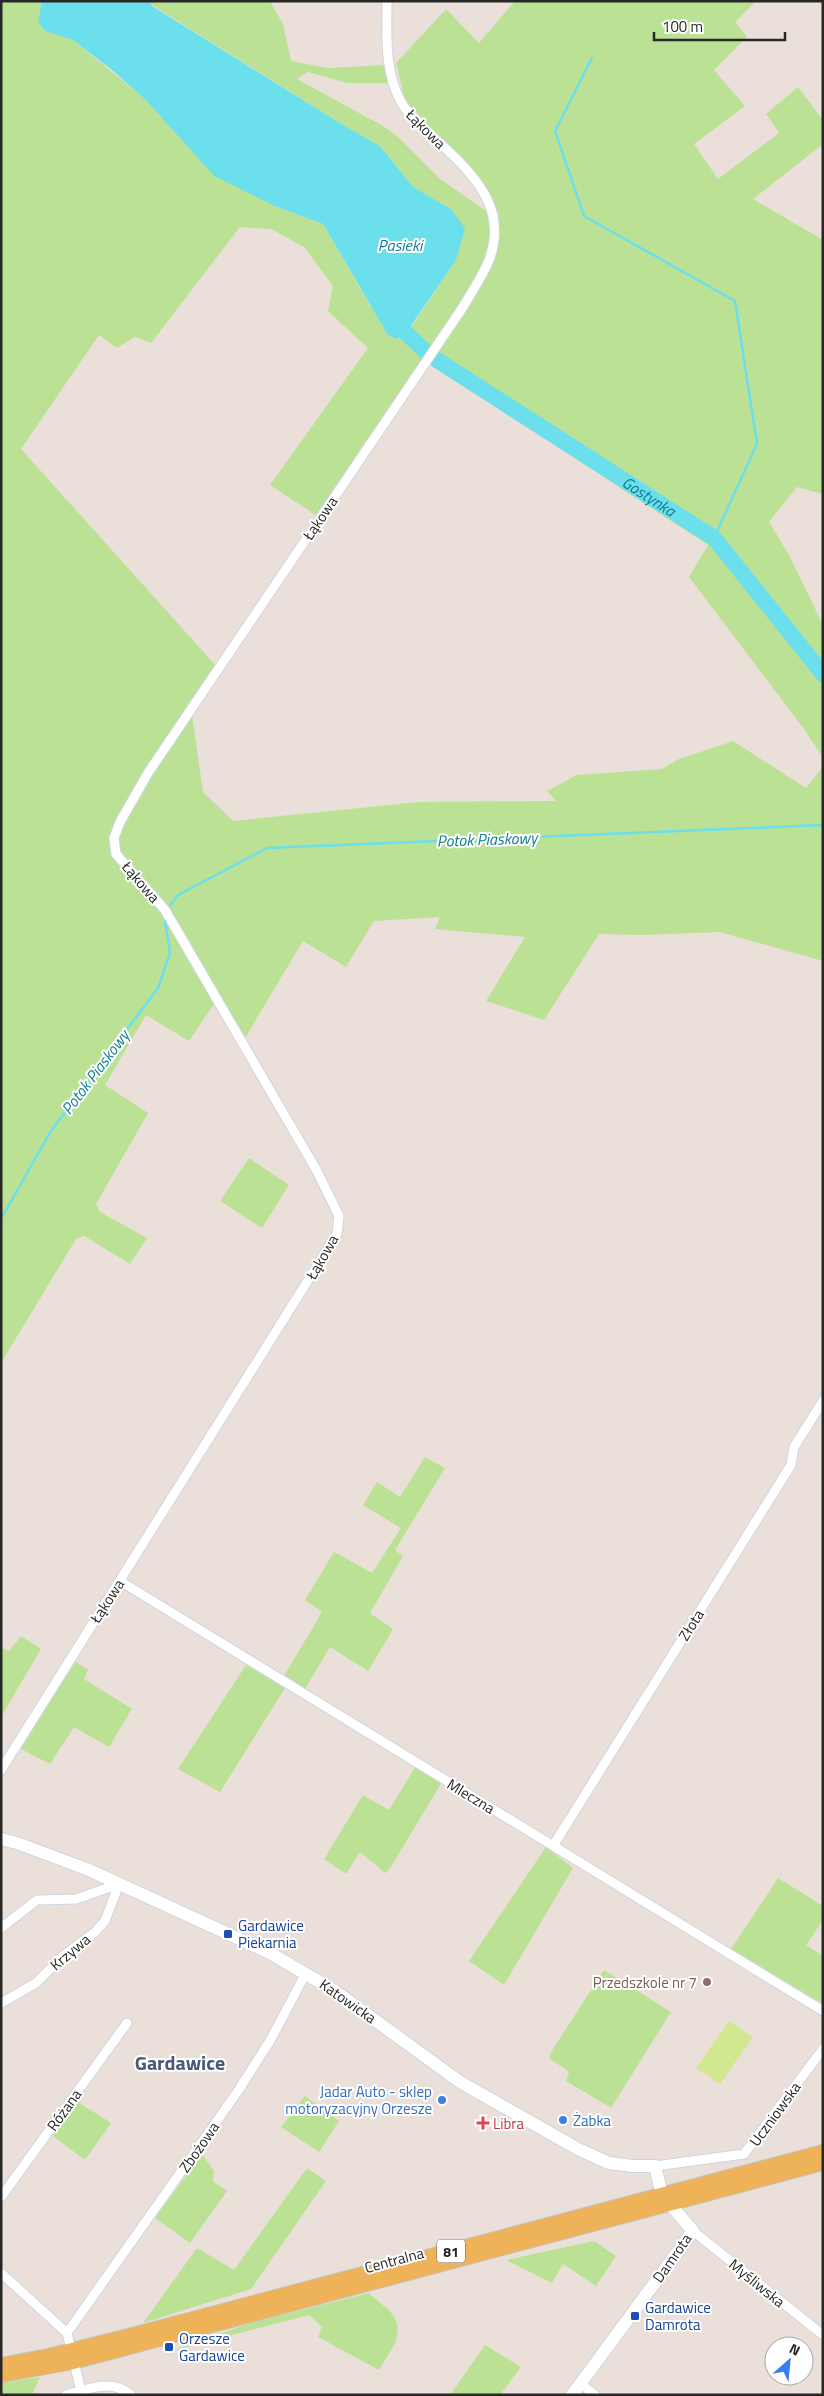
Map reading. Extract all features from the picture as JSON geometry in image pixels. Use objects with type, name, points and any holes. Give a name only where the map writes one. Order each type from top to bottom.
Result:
[{"type":"main road","name":"Centralna","points":[[666,2199],[823,2152]]},
{"type":"main road","name":"Centralna","points":[[1,2375],[666,2199],[823,2162]]},
{"type":"main road","name":"Centralna","points":[[1,2365],[72,2356]]},
{"type":"street","name":"Łąkowa","points":[[1,1770],[337,1234],[339,1216],[318,1172],[165,910],[116,854],[114,838],[120,822],[148,773],[463,306],[489,261],[494,244],[495,225],[492,206],[475,180],[447,150],[422,128],[401,101],[392,77],[387,53],[387,1]]},
{"type":"street","name":"Złota","points":[[553,1846],[791,1465],[794,1447],[823,1401]]},
{"type":"street","name":"Mleczna","points":[[120,1581],[823,2011]]},
{"type":"street","name":"Katowicka","points":[[1,1839],[60,1859],[119,1884],[270,1954],[306,1973],[362,2010],[460,2082],[578,2149],[609,2162],[633,2166],[654,2166]]},
{"type":"street","points":[[1,1928],[37,1900],[44,1898],[76,1899],[119,1884]]},
{"type":"street","name":"Krzywa","points":[[1,2002],[36,1983],[63,1956],[105,1921],[119,1884]]},
{"type":"street","name":"Zbożowa","points":[[67,2334],[238,2091],[270,2039],[306,1973]]},
{"type":"street","name":"Różana","points":[[1,2197],[127,2023]]},
{"type":"street","name":"Uczniowska","points":[[654,2166],[744,2154],[823,2049]]},
{"type":"street","points":[[654,2166],[666,2199]]},
{"type":"street","name":"Damrota","points":[[572,2395],[693,2231],[666,2199]]},
{"type":"street","name":"Myśliwska","points":[[693,2231],[823,2335]]},
{"type":"street","points":[[1,2273],[67,2334],[81,2391]]},
{"type":"street","points":[[580,2383],[595,2395]]},
{"type":"street","points":[[66,2395],[118,2385],[131,2395]]},
{"type":"green space","points":[[1,1],[42,1],[45,31],[73,40],[277,207],[323,224],[371,307],[407,333],[456,260],[451,209],[413,187],[380,146],[343,125],[152,5],[150,1],[270,1],[283,24],[291,61],[328,68],[384,65],[388,83],[347,83],[308,72],[297,79],[383,126],[397,136],[440,179],[489,213],[488,248],[478,274],[317,516],[270,485],[368,348],[328,311],[333,286],[304,247],[271,229],[240,227],[151,343],[135,337],[117,348],[99,335],[21,449],[218,668],[192,715],[203,792],[233,821],[419,802],[556,801],[547,791],[577,775],[662,769],[679,759],[733,741],[806,788],[823,767],[823,961],[720,932],[642,935],[599,934],[544,1020],[486,1001],[525,937],[435,929],[440,917],[374,921],[346,967],[303,941],[245,1038],[220,995],[189,1041],[146,1015],[105,1085],[148,1113],[96,1204],[100,1212],[147,1238],[130,1264],[84,1236],[76,1239],[1,1363]]},
{"type":"green space","points":[[515,1],[756,1],[735,22],[747,37],[714,70],[745,106],[694,144],[718,179],[779,133],[766,114],[798,87],[823,120],[823,144],[753,199],[823,240],[823,494],[797,487],[769,522],[789,555],[823,625],[823,758],[804,729],[689,577],[708,545],[429,363],[475,297],[498,249],[499,215],[485,185],[405,100],[396,63],[446,9],[479,43]]},
{"type":"green space","points":[[249,1158],[289,1185],[262,1228],[220,1201]]},
{"type":"green space","points":[[425,1457],[445,1468],[395,1550],[403,1556],[370,1613],[393,1629],[368,1671],[330,1647],[305,1689],[284,1676],[322,1612],[305,1600],[334,1552],[372,1573],[401,1528],[363,1505],[377,1482],[400,1497]]},
{"type":"green space","points":[[21,1636],[41,1649],[1,1717],[1,1647],[9,1651]]},
{"type":"green space","points":[[76,1662],[88,1670],[84,1679],[132,1709],[109,1747],[74,1727],[50,1764],[19,1748]]},
{"type":"green space","points":[[246,1665],[285,1688],[220,1792],[178,1769]]},
{"type":"green space","points":[[416,1766],[442,1782],[389,1870],[385,1873],[360,1852],[346,1874],[324,1859],[363,1795],[389,1810]]},
{"type":"green space","points":[[546,1847],[573,1868],[504,1985],[469,1961]]},
{"type":"green space","points":[[778,1878],[823,1906],[823,1920],[806,1945],[823,1956],[823,2004],[731,1949]]},
{"type":"green space","points":[[604,1970],[671,2012],[611,2108],[566,2081],[569,2072],[549,2058]]},
{"type":"green space","points":[[729,2021],[753,2037],[720,2084],[696,2068]]},
{"type":"green space","points":[[305,2096],[339,2121],[319,2152],[281,2127]]},
{"type":"green space","points":[[78,2102],[111,2123],[85,2160],[53,2136]]},
{"type":"green space","points":[[202,2154],[214,2171],[213,2181],[227,2191],[190,2243],[155,2218]]},
{"type":"green space","points":[[307,2168],[326,2181],[251,2289],[143,2323],[197,2248],[234,2270]]},
{"type":"green space","points":[[594,2241],[616,2256],[596,2286],[563,2264],[552,2283],[506,2260]]},
{"type":"green space","points":[[369,2293],[392,2314],[398,2329],[395,2343],[379,2370],[318,2337],[322,2327],[309,2315],[171,2351],[250,2323]]},
{"type":"green space","points":[[485,2345],[521,2367],[500,2395],[450,2395]]},
{"type":"green space","points":[[40,2377],[32,2395],[1,2395],[1,2383]]},
{"type":"water","name":"Pasieki","points":[[42,1],[150,1],[152,6],[380,146],[413,187],[451,209],[465,228],[456,260],[406,333],[396,339],[388,335],[323,224],[277,207],[214,176],[147,101],[112,70],[73,40],[45,31],[38,22]]},
{"type":"waterway","points":[[592,58],[555,131],[584,216],[735,301],[757,444],[714,538]]},
{"type":"waterway","name":"Gostynka","points":[[406,333],[426,352]]},
{"type":"waterway","name":"Gostynka","points":[[437,360],[714,538],[823,674]]},
{"type":"waterway","name":"Potok Piaskowy","points":[[169,907],[178,895],[267,848],[823,825]]},
{"type":"waterway","name":"Potok Piaskowy","points":[[1,1219],[51,1131],[158,988],[170,953],[165,921]]},
{"type":"place","name":"Gardawice Piekarnia","points":[[228,1934]]},
{"type":"place","name":"Przedszkole nr 7","points":[[707,1982]]},
{"type":"place","name":"Jadar Auto - sklep motoryzacyjny Orzesze","points":[[442,2100]]},
{"type":"place","name":"Żabka","points":[[563,2120]]},
{"type":"place","name":"Libra","points":[[483,2123]]},
{"type":"place","name":"Gardawice Damrota","points":[[635,2316]]},
{"type":"place","name":"Orzesze Gardawice","points":[[169,2347]]},
{"type":"district","name":"Gardawice","points":[[180,2062]]}]
